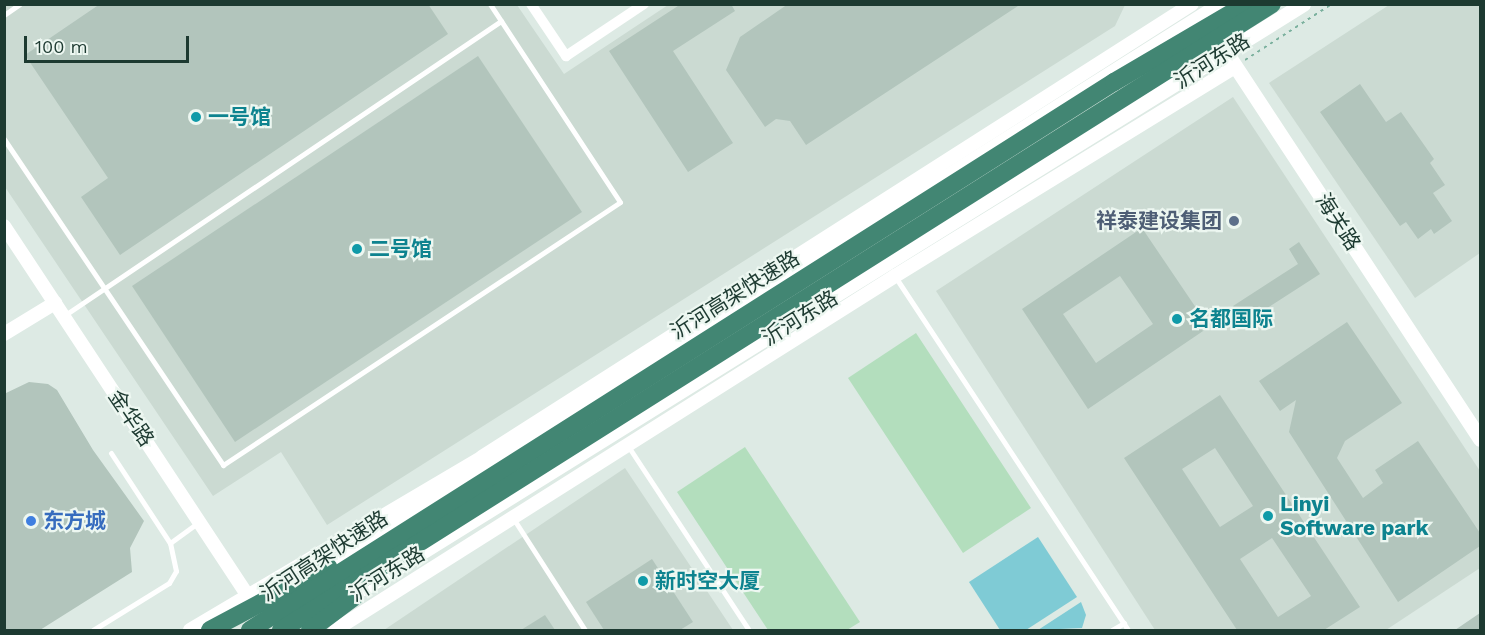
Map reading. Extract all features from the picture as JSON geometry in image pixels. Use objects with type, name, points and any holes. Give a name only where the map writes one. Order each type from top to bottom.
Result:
[{"type":"highway","name":"沂河高架快速路","points":[[250,630],[1114,82],[1247,4]]},
{"type":"highway","name":"沂河高架快速路","points":[[281,630],[1272,4]]},
{"type":"highway","points":[[210,630],[439,509]]},
{"type":"highway","points":[[310,630],[447,526]]},
{"type":"main road","name":"沂河东路","points":[[226,630],[539,433],[1196,8],[1220,4]]},
{"type":"main road","name":"沂河东路","points":[[296,630],[1303,4]]},
{"type":"main road","name":"海关路","points":[[1196,8],[1480,439]]},
{"type":"main road","points":[[508,440],[539,433]]},
{"type":"main road","points":[[258,610],[270,630]]},
{"type":"street","points":[[531,4],[566,56],[644,4]]},
{"type":"street","points":[[190,630],[249,597],[508,440],[1196,8]]},
{"type":"street","points":[[335,630],[895,276],[1235,67]]},
{"type":"street","name":"金华路","points":[[4,226],[258,610]]},
{"type":"street","points":[[4,334],[55,303]]},
{"type":"lane","points":[[4,15],[20,4]]},
{"type":"lane","points":[[4,139],[223,465],[621,202],[490,4]]},
{"type":"lane","points":[[63,316],[501,21]]},
{"type":"lane","points":[[895,276],[1128,630]]},
{"type":"lane","points":[[627,444],[749,630]]},
{"type":"lane","points":[[93,630],[169,583],[176,571],[170,543],[111,453]]},
{"type":"lane","points":[[513,518],[585,630]]},
{"type":"lane","points":[[170,543],[200,522]]},
{"type":"lane","points":[[1113,630],[1124,623]]},
{"type":"path","points":[[1235,67],[1332,4]]},
{"type":"shaded area","points":[[4,5],[517,5],[564,74],[668,5],[1125,5],[1115,26],[327,525],[281,452],[213,496],[5,187]]},
{"type":"shaded area","points":[[1389,5],[1480,5],[1480,253],[1415,298],[1269,83]]},
{"type":"shaded area","points":[[1233,97],[1480,471],[1480,568],[1386,630],[1155,630],[936,291]]},
{"type":"shaded area","points":[[625,468],[733,630],[384,630]]},
{"type":"green space","points":[[916,333],[1031,508],[963,553],[848,378]]},
{"type":"green space","points":[[745,447],[860,622],[847,630],[768,630],[677,492]]},
{"type":"water","points":[[1038,537],[1077,597],[1026,630],[1000,630],[969,582]]},
{"type":"water","points":[[1081,602],[1086,615],[1082,628],[1038,630]]},
{"type":"building","name":"一号馆","points":[[100,4],[428,4],[448,34],[120,255],[81,197],[108,178],[25,55]]},
{"type":"building","points":[[681,4],[731,4],[735,11],[673,51],[733,143],[688,172],[609,51]]},
{"type":"building","points":[[788,4],[1021,4],[806,145],[790,121],[776,119],[765,127],[726,70],[740,37]]},
{"type":"building","name":"二号馆","points":[[478,56],[582,212],[235,442],[132,286]]},
{"type":"building","points":[[1360,84],[1386,122],[1401,112],[1434,159],[1430,163],[1445,185],[1433,193],[1452,221],[1434,234],[1431,229],[1418,239],[1406,222],[1400,226],[1320,112]]},
{"type":"building","name":"名都国际","points":[[1142,228],[1209,327],[1088,409],[1022,309]],"holes":[[[1120,276],[1153,324],[1096,363],[1063,314]]]},
{"type":"building","points":[[1299,242],[1320,274],[1244,323],[1233,306],[1298,264],[1289,249]]},
{"type":"building","points":[[1347,322],[1402,403],[1345,441],[1337,458],[1363,498],[1383,483],[1375,470],[1418,441],[1480,533],[1480,546],[1398,602],[1289,432],[1296,400],[1280,411],[1259,381]]},
{"type":"building","points":[[29,382],[48,384],[57,390],[93,450],[144,521],[130,548],[132,572],[40,630],[4,630],[4,394]]},
{"type":"building","name":"Linyi Software park","points":[[1220,395],[1360,607],[1324,630],[1237,630],[1124,458]],"holes":[[[1215,448],[1253,506],[1220,527],[1182,469]],[[1272,538],[1311,596],[1278,617],[1240,559]]]},
{"type":"building","name":"新时空大厦","points":[[652,559],[693,622],[680,630],[604,630],[586,602]]},
{"type":"building","points":[[1480,613],[1480,630],[1455,630]]},
{"type":"building","points":[[545,615],[555,630],[521,630]]},
{"type":"place","name":"一号馆","points":[[196,117]]},
{"type":"place","name":"祥泰建设集团","points":[[1234,221]]},
{"type":"place","name":"二号馆","points":[[357,249]]},
{"type":"place","name":"名都国际","points":[[1177,319]]},
{"type":"place","name":"Linyi Software park","points":[[1268,516]]},
{"type":"place","name":"东方城","points":[[31,521]]},
{"type":"place","name":"新时空大厦","points":[[643,581]]}]
